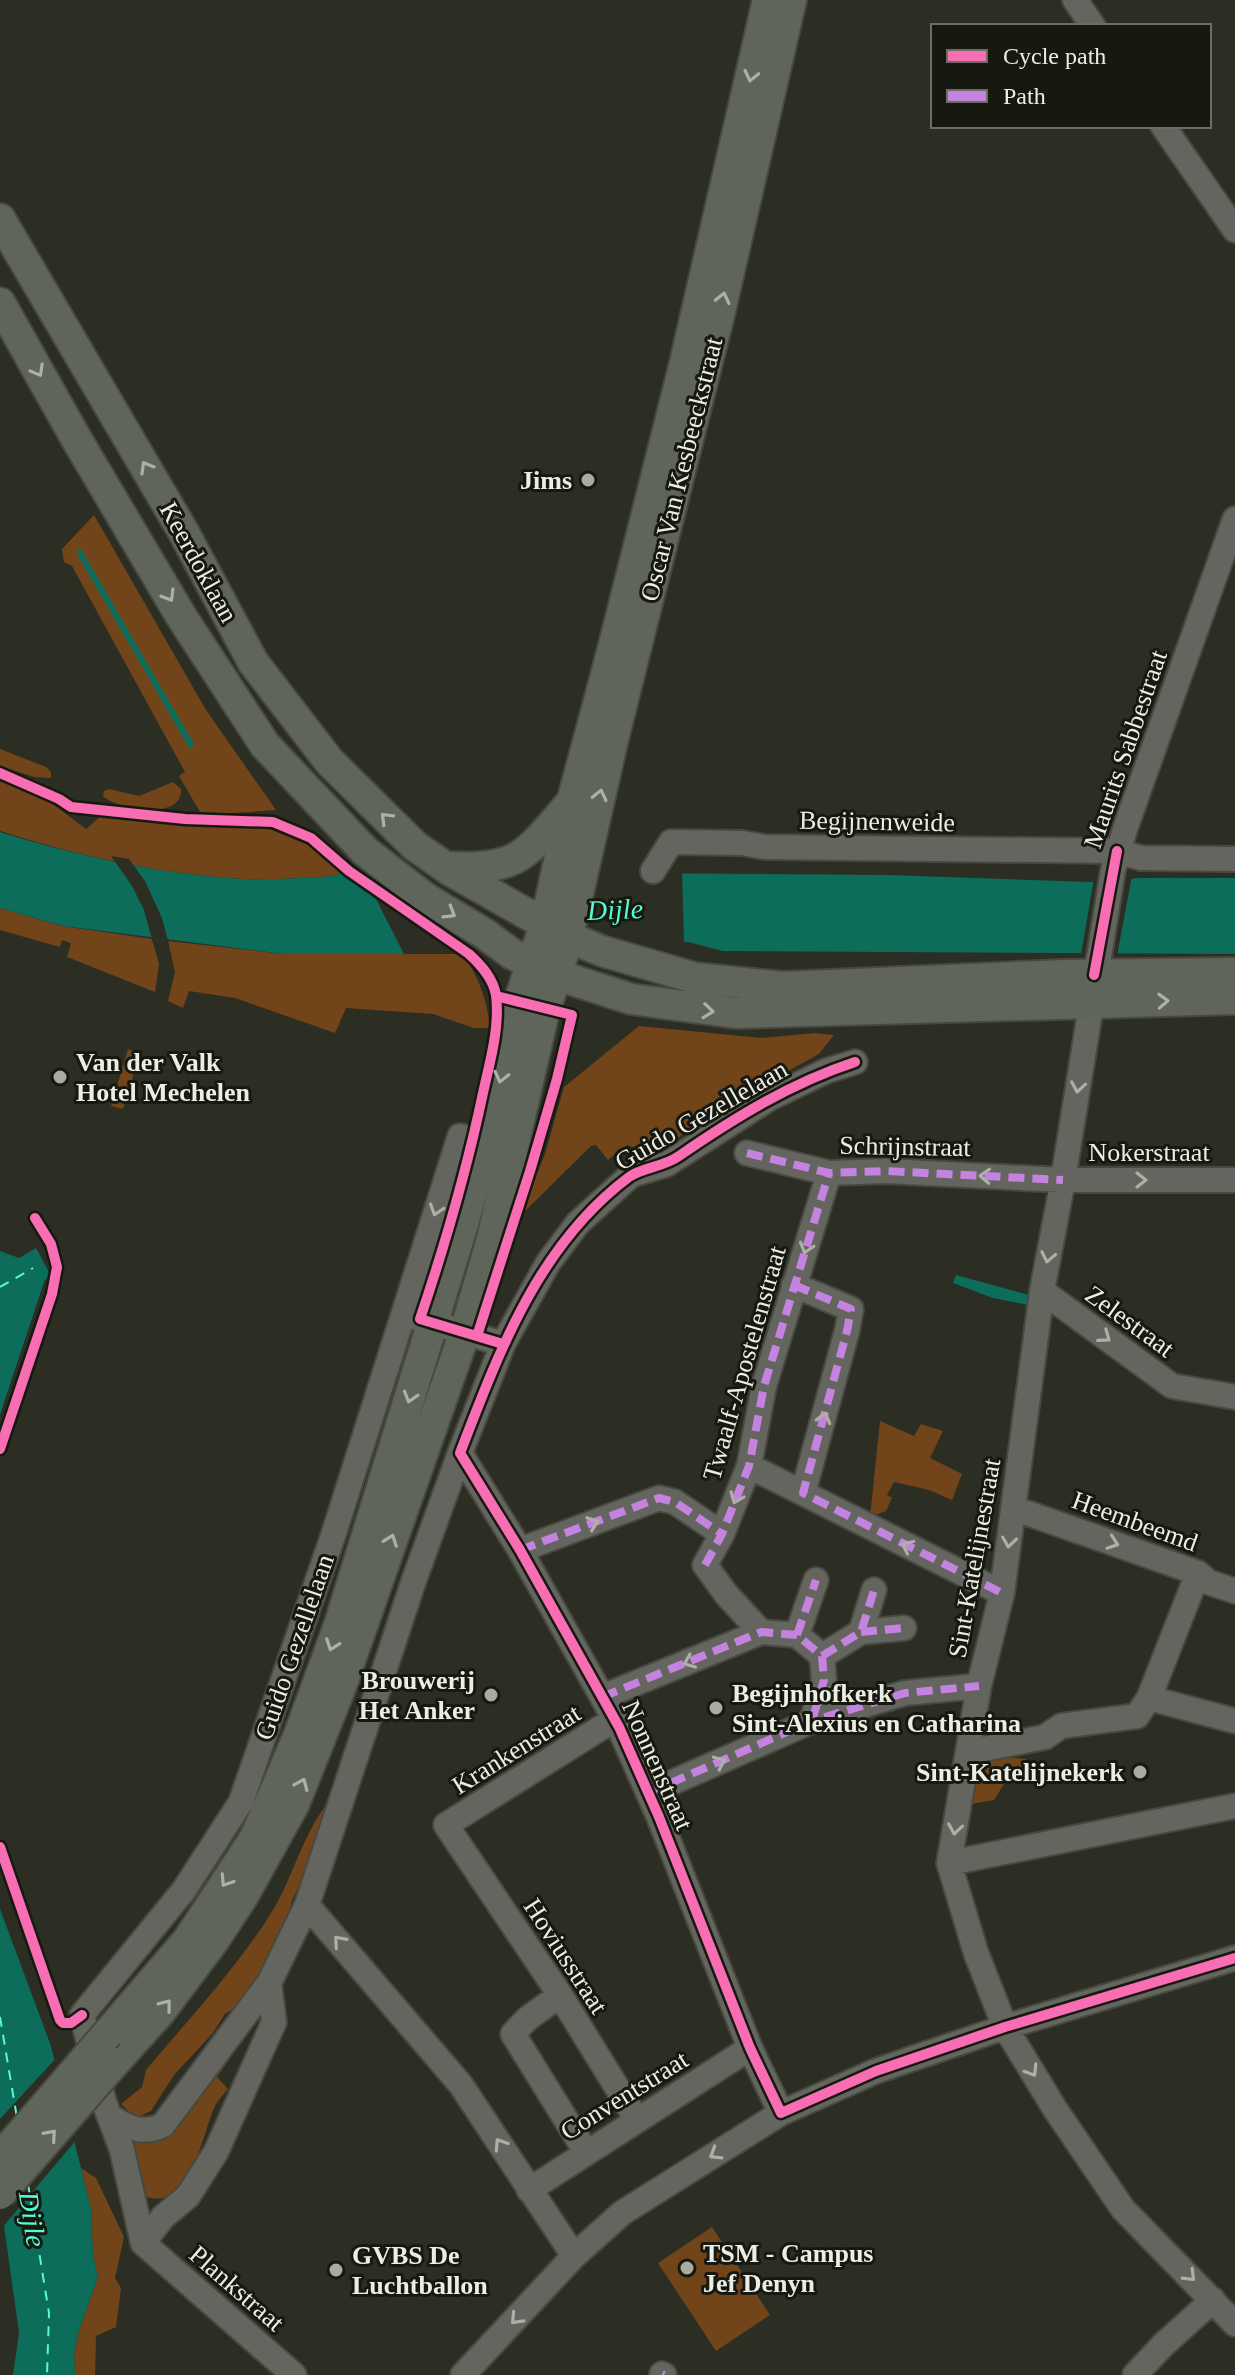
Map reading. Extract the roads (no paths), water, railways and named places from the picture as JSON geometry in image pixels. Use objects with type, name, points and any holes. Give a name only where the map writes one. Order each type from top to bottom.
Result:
[{"type":"main road","name":"Oscar Van Kesbeeckstraat","points":[[570,871],[572,802],[664,451],[768,0]]},
{"type":"main road","name":"Oscar Van Kesbeeckstraat","points":[[544,952],[613,739],[718,319],[791,0]]},
{"type":"main road","name":"Keerdoklaan","points":[[0,219],[184,533],[253,662],[329,761],[415,846],[449,869],[544,952]]},
{"type":"main road","name":"Keerdoklaan","points":[[0,303],[181,616],[265,745],[365,851],[424,897],[485,934],[544,952]]},
{"type":"main road","points":[[449,869],[484,867],[514,860],[538,842],[572,802]]},
{"type":"main road","points":[[544,952],[631,999],[736,1013],[1094,978],[1235,999]]},
{"type":"main road","points":[[544,952],[612,954],[695,978],[783,987],[1235,973]]},
{"type":"main road","name":"Guido Gezellelaan","points":[[0,2158],[188,1940],[255,1838],[299,1735],[340,1623],[418,1318],[485,1144],[543,1016],[544,952]]},
{"type":"main road","name":"Guido Gezellelaan","points":[[0,2194],[160,2012],[214,1940],[265,1859],[294,1804],[341,1686],[465,1332],[492,1239],[485,1144]]},
{"type":"street","points":[[1075,0],[1092,24]]},
{"type":"street","points":[[1164,128],[1235,230]]},
{"type":"street","name":"Maurits Sabbestraat","points":[[1094,978],[1115,860],[1235,519]]},
{"type":"street","name":"Begijnenweide","points":[[653,871],[671,842],[1115,860]]},
{"type":"street","points":[[1115,860],[1235,859]]},
{"type":"street","name":"Sint-Katelijnestraat","points":[[1094,978],[1063,1180],[1042,1291],[1002,1593],[979,1686],[949,1863],[976,1953],[1005,2027],[1055,2109],[1123,2209],[1235,2324]]},
{"type":"street","name":"Guido Gezellelaan","points":[[111,2117],[137,2130],[148,2131],[163,2125],[269,1983],[307,1905],[413,1583],[460,1453],[503,1344],[548,1263],[578,1223],[631,1175],[667,1164],[770,1098],[826,1071],[855,1062]]},
{"type":"street","name":"Schrijnstraat","points":[[747,1153],[829,1173],[886,1171],[1063,1180]]},
{"type":"street","name":"Twaalf-Apostelenstraat","points":[[761,1632],[726,1594],[705,1565],[722,1534],[749,1466],[764,1386],[829,1173]]},
{"type":"street","name":"Nokerstraat","points":[[1063,1180],[1235,1180]]},
{"type":"street","points":[[794,1285],[851,1309],[803,1493]]},
{"type":"street","name":"Zelestraat","points":[[1042,1291],[1172,1386],[1235,1397]]},
{"type":"street","points":[[418,1318],[503,1344]]},
{"type":"street","name":"Guido Gezellelaan","points":[[143,2243],[122,2150],[104,2102],[82,2015],[184,1890],[241,1802],[334,1533],[418,1318]]},
{"type":"street","name":"Nonnenstraat","points":[[460,1453],[520,1550],[615,1719],[648,1793],[750,2048],[781,2113]]},
{"type":"street","points":[[749,1466],[1002,1593]]},
{"type":"street","points":[[520,1550],[659,1498],[675,1502],[722,1534]]},
{"type":"street","name":"Heembeemd","points":[[1013,1508],[1198,1573],[1208,1582],[1235,1591]]},
{"type":"street","points":[[968,1752],[1045,1737],[1061,1726],[1137,1716],[1149,1698],[1198,1573]]},
{"type":"street","points":[[797,1635],[816,1580]]},
{"type":"street","points":[[861,1632],[874,1590]]},
{"type":"street","points":[[822,1656],[861,1632],[904,1628]]},
{"type":"street","points":[[602,1697],[761,1632],[797,1635],[822,1656],[824,1680],[812,1721]]},
{"type":"street","points":[[648,1793],[812,1721],[905,1693],[979,1686]]},
{"type":"street","points":[[1149,1698],[1235,1721]]},
{"type":"street","name":"Krankenstraat","points":[[446,1825],[615,1719]]},
{"type":"street","points":[[949,1863],[1235,1806]]},
{"type":"street","name":"Hoviusstraat","points":[[446,1825],[560,1995],[637,2120]]},
{"type":"street","points":[[307,1905],[461,2085],[574,2256]]},
{"type":"street","points":[[473,2372],[574,2256],[622,2213],[781,2113],[876,2071],[1005,2027],[1235,1958]]},
{"type":"street","points":[[143,2243],[163,2217],[188,2196],[216,2152],[274,2022],[269,1983]]},
{"type":"street","points":[[560,1995],[527,2019],[513,2034],[586,2152]]},
{"type":"street","name":"Conventstraat","points":[[529,2190],[750,2048]]},
{"type":"street","name":"Plankstraat","points":[[143,2243],[294,2375]]},
{"type":"street","points":[[1135,2375],[1213,2300]]},
{"type":"water","name":"Dijle","points":[[0,832],[120,863],[242,879],[335,876],[343,871],[888,875],[1091,882],[1139,878],[1235,878],[1235,954],[723,951],[688,942],[469,954],[284,954],[63,926],[0,908]]},
{"type":"water","points":[[36,1248],[50,1274],[44,1282],[0,1415],[0,1251],[19,1258]]},
{"type":"water","points":[[956,1275],[1029,1295],[1028,1305],[993,1298],[953,1283]]},
{"type":"water","name":"Dijle","points":[[0,1909],[51,2046],[91,2209],[93,2255],[98,2277],[78,2333],[74,2355],[75,2375],[13,2375],[19,2333],[0,2197]]},
{"type":"waterway","points":[[80,553],[191,745]]},
{"type":"place","name":"Jims","points":[[588,480]]},
{"type":"place","name":"Van der Valk Hotel Mechelen","points":[[60,1077]]},
{"type":"place","name":"Brouwerij Het Anker","points":[[491,1695]]},
{"type":"place","name":"Begijnhofkerk Sint-Alexius en Catharina","points":[[716,1708]]},
{"type":"place","name":"Sint-Katelijnekerk","points":[[1140,1772]]},
{"type":"place","name":"TSM - Campus Jef Denyn","points":[[687,2268]]},
{"type":"place","name":"GVBS De Luchtballon","points":[[336,2270]]}]
